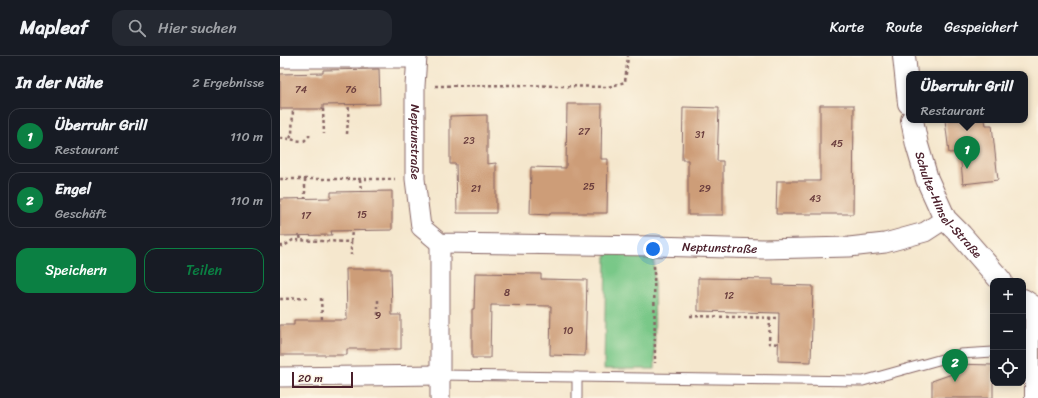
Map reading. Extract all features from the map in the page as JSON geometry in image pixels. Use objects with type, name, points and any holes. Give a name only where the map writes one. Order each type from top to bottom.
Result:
[{"type":"street","points":[[904,56],[906,75]]},
{"type":"street","name":"Neptunstraße","points":[[417,57],[415,86],[414,179],[421,227],[440,243],[763,249],[849,247],[885,243],[925,232],[945,219]]},
{"type":"street","points":[[280,58],[417,57]]},
{"type":"street","name":"Schulte-Hinsel-Straße","points":[[913,123],[917,145],[927,179],[945,219],[998,278]]},
{"type":"street","points":[[440,243],[440,398]]},
{"type":"street","points":[[1031,306],[1028,350],[1032,398]]},
{"type":"street","points":[[280,378],[440,375]]},
{"type":"lane","points":[[440,375],[863,381],[960,354],[990,352]]},
{"type":"lane","points":[[577,377],[577,398]]},
{"type":"path","points":[[415,86],[514,85],[608,87],[625,82],[628,56]]},
{"type":"path","points":[[347,134],[349,104]]},
{"type":"path","points":[[290,138],[292,136],[293,109]]},
{"type":"path","points":[[323,109],[324,134]]},
{"type":"path","points":[[280,138],[290,138],[294,141],[304,141],[310,134]]},
{"type":"path","points":[[280,179],[414,179]]},
{"type":"path","points":[[305,179],[305,198]]},
{"type":"path","points":[[360,179],[361,192]]},
{"type":"path","points":[[351,254],[352,230]]},
{"type":"path","points":[[300,236],[301,240]]},
{"type":"path","points":[[280,246],[284,246],[293,240],[351,242]]},
{"type":"path","points":[[654,246],[655,378]]},
{"type":"path","points":[[378,297],[378,315]]},
{"type":"path","points":[[280,299],[307,298]]},
{"type":"path","points":[[321,298],[322,320]]},
{"type":"path","points":[[690,316],[779,318]]},
{"type":"path","points":[[770,318],[769,343],[779,344]]},
{"type":"green space","points":[[606,253],[654,254],[655,369],[604,369]]},
{"type":"building","points":[[379,69],[380,104],[323,105],[323,109],[280,109],[280,74],[323,73],[323,70]]},
{"type":"building","points":[[567,104],[602,104],[601,159],[608,159],[607,213],[550,213],[550,215],[530,214],[531,167],[566,168]]},
{"type":"building","points":[[820,105],[854,105],[853,214],[776,214],[777,181],[820,181]]},
{"type":"building","points":[[683,107],[719,108],[717,161],[723,161],[723,215],[688,215],[688,160],[682,160]]},
{"type":"building","points":[[487,115],[487,164],[496,163],[496,213],[457,213],[456,164],[450,164],[450,116]]},
{"type":"building","points":[[945,123],[986,123],[986,125],[992,125],[998,180],[963,184],[960,152],[949,153]]},
{"type":"building","points":[[392,191],[392,230],[331,231],[332,235],[280,236],[280,199],[331,198],[331,192]]},
{"type":"building","points":[[346,269],[391,269],[392,315],[401,315],[401,349],[347,349],[347,355],[280,355],[280,325],[294,325],[294,320],[347,320]]},
{"type":"building","points":[[475,273],[541,274],[541,279],[587,280],[585,356],[550,355],[551,306],[491,305],[490,358],[472,358],[472,309],[474,309]]},
{"type":"building","points":[[698,278],[773,279],[773,285],[813,286],[811,362],[778,361],[779,313],[698,311]]},
{"type":"building","points":[[952,364],[990,365],[990,386],[993,386],[993,398],[932,398],[932,381],[952,374]]},
{"type":"place","name":"Überruhr Grill","points":[[967,169]]},
{"type":"place","name":"Engel","points":[[955,382]]}]
